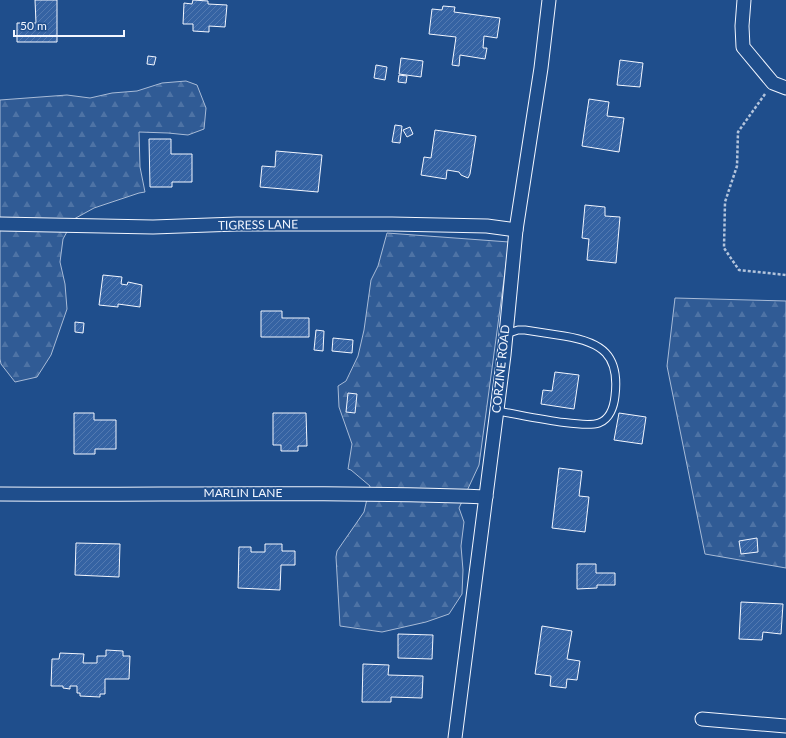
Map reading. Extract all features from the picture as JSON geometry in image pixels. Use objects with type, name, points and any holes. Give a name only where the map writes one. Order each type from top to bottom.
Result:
[{"type":"street","name":"CORZINE ROAD","points":[[455,738],[497,411],[516,230],[540,76],[549,0]]},
{"type":"street","points":[[744,0],[742,26],[743,47],[773,83],[786,88]]},
{"type":"street","name":"TIGRESS LANE","points":[[0,224],[153,227],[237,224],[392,224],[487,226],[516,230]]},
{"type":"street","name":"MARLIN LANE","points":[[0,494],[272,493],[400,494],[486,497]]},
{"type":"street","points":[[702,719],[786,726]]},
{"type":"lane","points":[[497,411],[573,423],[598,423],[610,415],[615,399],[616,380],[614,368],[606,353],[598,346],[582,339],[532,331],[518,330],[506,334]]},
{"type":"path","points":[[773,83],[738,132],[737,166],[725,202],[724,248],[739,270],[786,275]]},
{"type":"green space","points":[[186,81],[197,85],[206,108],[204,129],[188,135],[139,132],[140,167],[145,192],[94,208],[74,219],[63,239],[60,262],[65,284],[67,309],[51,355],[37,377],[15,382],[1,364],[0,359],[0,100],[67,95],[90,98],[112,93],[137,91],[162,83]]},
{"type":"green space","points":[[387,233],[509,242],[479,465],[459,508],[464,522],[461,546],[463,570],[462,594],[449,614],[426,622],[382,632],[340,626],[336,557],[337,551],[364,512],[370,486],[348,469],[352,444],[339,407],[338,386],[346,381],[358,356],[364,330],[371,280],[378,266]]},
{"type":"green space","points":[[675,298],[786,301],[786,568],[705,554],[667,366]]},
{"type":"building","points":[[35,0],[57,0],[57,42],[17,42],[17,23],[36,23]]},
{"type":"building","points":[[193,0],[208,1],[208,4],[227,5],[225,27],[209,26],[209,32],[193,31],[193,24],[183,24],[184,3],[192,4]]},
{"type":"building","points":[[443,6],[455,7],[454,12],[500,18],[497,38],[484,36],[483,48],[487,48],[485,59],[460,55],[459,66],[452,65],[456,37],[429,34],[432,9],[442,10]]},
{"type":"building","points":[[148,56],[156,57],[154,65],[147,64]]},
{"type":"building","points":[[401,58],[423,61],[421,77],[399,74]]},
{"type":"building","points":[[620,60],[643,63],[640,87],[617,85]]},
{"type":"building","points":[[376,65],[387,67],[385,80],[374,78]]},
{"type":"building","points":[[399,75],[407,76],[406,83],[398,82]]},
{"type":"building","points":[[589,99],[609,102],[607,116],[624,118],[619,152],[582,146]]},
{"type":"building","points":[[395,125],[402,126],[400,143],[392,142]]},
{"type":"building","points":[[410,127],[413,134],[407,137],[403,130]]},
{"type":"building","points":[[435,130],[476,136],[470,174],[468,178],[461,175],[459,172],[447,170],[446,179],[421,175],[424,157],[431,158]]},
{"type":"building","points":[[149,139],[171,139],[171,154],[192,154],[192,182],[172,182],[172,187],[150,187]]},
{"type":"building","points":[[276,151],[322,155],[318,192],[260,187],[262,166],[275,167]]},
{"type":"building","points":[[585,205],[605,207],[605,216],[620,217],[616,263],[587,260],[589,239],[582,238]]},
{"type":"building","points":[[103,275],[122,277],[121,284],[127,285],[128,282],[142,285],[140,307],[118,304],[118,307],[99,305]]},
{"type":"building","points":[[261,311],[282,311],[282,318],[309,318],[309,337],[261,337]]},
{"type":"building","points":[[75,322],[84,323],[83,333],[75,332]]},
{"type":"building","points":[[316,330],[324,331],[323,351],[314,350]]},
{"type":"building","points":[[333,338],[353,340],[352,353],[332,351]]},
{"type":"building","points":[[555,372],[579,375],[574,409],[541,404],[543,390],[552,391]]},
{"type":"building","points":[[348,393],[357,394],[355,413],[346,412]]},
{"type":"building","points":[[74,413],[94,413],[94,420],[116,420],[116,449],[95,449],[95,454],[74,454]]},
{"type":"building","points":[[273,413],[306,413],[307,446],[298,446],[298,451],[281,451],[281,445],[273,445]]},
{"type":"building","points":[[619,413],[646,417],[642,444],[614,440]]},
{"type":"building","points":[[559,468],[582,471],[579,496],[589,497],[585,532],[552,528]]},
{"type":"building","points":[[757,538],[758,552],[741,554],[739,541]]},
{"type":"building","points":[[76,543],[120,544],[119,577],[75,575]]},
{"type":"building","points":[[265,544],[282,544],[282,551],[295,551],[295,565],[281,565],[280,590],[238,588],[239,547],[251,547],[251,552],[265,552]]},
{"type":"building","points":[[577,564],[596,564],[596,573],[615,573],[615,585],[597,585],[597,588],[577,589]]},
{"type":"building","points":[[741,602],[783,604],[781,634],[763,632],[762,640],[739,639]]},
{"type":"building","points":[[542,626],[572,631],[567,659],[580,661],[577,680],[567,679],[566,688],[550,686],[551,676],[535,674]]},
{"type":"building","points":[[398,634],[433,635],[432,659],[398,658]]},
{"type":"building","points":[[106,650],[123,651],[123,656],[130,656],[129,679],[105,679],[105,694],[100,694],[100,697],[80,696],[80,693],[77,693],[77,686],[70,686],[70,689],[63,688],[63,686],[51,686],[52,659],[59,659],[60,653],[84,654],[83,663],[97,663],[97,656],[106,656]]},
{"type":"building","points":[[363,664],[389,665],[388,675],[423,676],[422,698],[391,697],[391,702],[362,702]]}]
